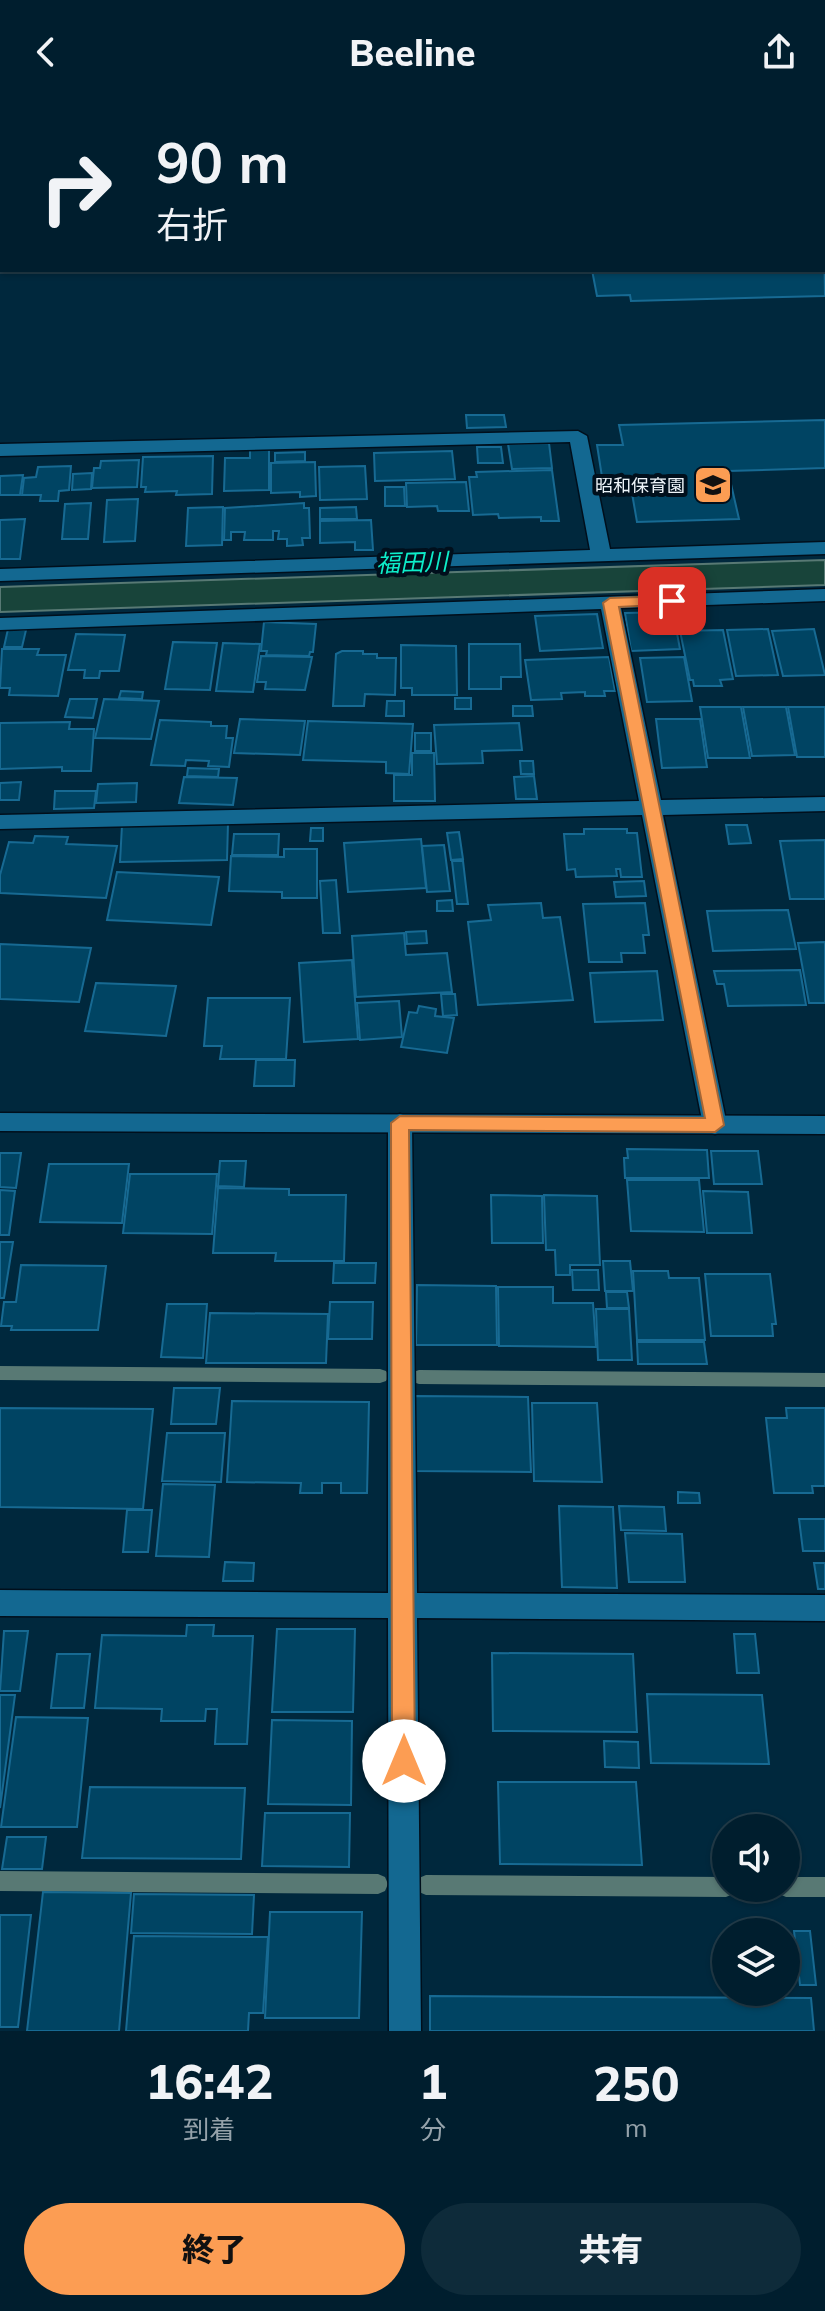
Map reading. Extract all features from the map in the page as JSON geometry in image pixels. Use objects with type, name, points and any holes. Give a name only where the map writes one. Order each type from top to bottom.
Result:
[{"type":"street","points":[[0,450],[578,436],[601,555]]},
{"type":"street","points":[[0,575],[825,548]]},
{"type":"street","points":[[0,624],[825,595]]},
{"type":"street","points":[[610,603],[715,1125]]},
{"type":"street","points":[[0,822],[825,804]]},
{"type":"street","points":[[0,1122],[825,1125]]},
{"type":"street","points":[[400,1123],[405,2031]]},
{"type":"street","points":[[0,1603],[825,1608]]},
{"type":"shaded area","points":[[825,560],[825,585],[0,612],[0,587]]},
{"type":"building","points":[[592,272],[825,272],[825,296],[631,301],[630,295],[597,296]]},
{"type":"building","points":[[466,415],[504,415],[506,427],[467,428]]},
{"type":"building","points":[[825,420],[825,468],[728,471],[739,519],[637,522],[629,476],[602,477],[597,445],[623,445],[619,425]]},
{"type":"building","points":[[549,443],[552,468],[512,469],[508,444]]},
{"type":"building","points":[[477,447],[501,447],[503,463],[478,463]]},
{"type":"building","points":[[250,450],[269,450],[269,490],[224,491],[225,458],[250,458]]},
{"type":"building","points":[[452,451],[455,479],[375,481],[374,453]]},
{"type":"building","points":[[305,452],[305,461],[275,462],[275,453]]},
{"type":"building","points":[[213,456],[212,494],[145,492],[146,487],[141,487],[143,457]]},
{"type":"building","points":[[139,460],[137,487],[92,488],[94,468],[100,468],[101,461]]},
{"type":"building","points":[[315,462],[316,496],[300,497],[300,492],[271,493],[271,463]]},
{"type":"building","points":[[71,466],[69,490],[59,491],[58,501],[40,501],[41,495],[22,495],[24,478],[36,477],[38,467]]},
{"type":"building","points":[[365,466],[367,499],[320,500],[319,467]]},
{"type":"building","points":[[552,470],[559,521],[541,521],[541,517],[499,518],[498,514],[473,515],[469,477],[477,477],[476,472]]},
{"type":"building","points":[[92,473],[91,489],[72,490],[73,474]]},
{"type":"building","points":[[23,475],[20,495],[0,495],[0,476]]},
{"type":"building","points":[[466,482],[469,511],[438,511],[437,506],[407,507],[406,483]]},
{"type":"building","points":[[385,487],[404,487],[405,506],[385,506]]},
{"type":"building","points":[[138,499],[135,541],[104,542],[107,500]]},
{"type":"building","points":[[91,503],[88,539],[62,539],[65,504]]},
{"type":"building","points":[[304,503],[304,508],[309,508],[310,538],[302,538],[303,545],[287,546],[287,539],[278,539],[279,531],[273,531],[273,540],[244,540],[245,532],[231,532],[231,540],[224,540],[225,508]]},
{"type":"building","points":[[223,507],[222,545],[186,546],[188,508]]},
{"type":"building","points":[[356,507],[357,519],[320,519],[320,508]]},
{"type":"building","points":[[25,519],[20,559],[0,559],[0,520]]},
{"type":"building","points":[[371,520],[373,550],[355,550],[355,542],[320,543],[320,521]]},
{"type":"building","points":[[673,612],[680,649],[631,651],[625,613]]},
{"type":"building","points":[[597,614],[603,648],[540,651],[535,616]]},
{"type":"building","points":[[264,622],[316,624],[313,652],[309,656],[266,655],[267,651],[261,651]]},
{"type":"building","points":[[8,629],[26,630],[22,647],[4,647]]},
{"type":"building","points":[[768,629],[778,675],[736,676],[727,630]]},
{"type":"building","points":[[814,629],[825,675],[783,676],[772,631]]},
{"type":"building","points":[[723,630],[733,679],[720,680],[722,686],[694,686],[680,631]]},
{"type":"building","points":[[76,634],[125,635],[119,671],[100,671],[99,678],[84,678],[85,670],[68,670]]},
{"type":"building","points":[[173,642],[217,643],[210,690],[165,689]]},
{"type":"building","points":[[223,643],[260,644],[253,692],[216,691]]},
{"type":"building","points":[[469,644],[520,644],[521,677],[501,677],[501,689],[469,689]]},
{"type":"building","points":[[401,645],[456,646],[457,695],[412,695],[412,688],[401,688]]},
{"type":"building","points":[[2,649],[39,649],[37,655],[66,655],[58,696],[9,695],[10,688],[0,688]]},
{"type":"building","points":[[363,651],[363,654],[377,654],[377,658],[396,658],[395,695],[365,694],[364,706],[333,706],[336,654]]},
{"type":"building","points":[[261,656],[312,657],[305,690],[265,689],[266,682],[257,682]]},
{"type":"building","points":[[609,657],[615,691],[604,691],[605,696],[585,696],[585,692],[561,693],[562,699],[531,700],[525,660]]},
{"type":"building","points":[[684,657],[692,701],[647,702],[640,658]]},
{"type":"building","points":[[121,691],[143,692],[142,699],[119,698]]},
{"type":"building","points":[[455,698],[471,698],[471,709],[455,709]]},
{"type":"building","points":[[70,699],[97,699],[93,718],[65,717]]},
{"type":"building","points":[[104,699],[159,701],[151,739],[95,738]]},
{"type":"building","points":[[387,701],[404,701],[404,716],[386,716]]},
{"type":"building","points":[[513,706],[532,706],[533,716],[513,716]]},
{"type":"building","points":[[700,707],[741,707],[750,758],[708,758]]},
{"type":"building","points":[[743,707],[786,707],[795,755],[752,756]]},
{"type":"building","points":[[788,707],[825,707],[825,757],[797,757]]},
{"type":"building","points":[[240,719],[305,721],[300,755],[234,753]]},
{"type":"building","points":[[656,719],[700,719],[707,767],[662,768]]},
{"type":"building","points":[[160,720],[211,722],[211,726],[227,726],[226,738],[233,738],[229,767],[208,766],[209,761],[186,760],[185,766],[151,765]]},
{"type":"building","points":[[308,721],[413,724],[409,774],[386,773],[386,762],[303,760]]},
{"type":"building","points":[[70,722],[69,729],[94,729],[91,771],[62,771],[62,767],[0,769],[0,723]]},
{"type":"building","points":[[519,723],[522,750],[482,751],[483,763],[437,764],[434,725]]},
{"type":"building","points":[[415,733],[431,733],[431,751],[415,751]]},
{"type":"building","points":[[412,753],[434,753],[435,801],[394,801],[394,775],[412,775]]},
{"type":"building","points":[[520,761],[533,761],[534,774],[521,774]]},
{"type":"building","points":[[188,768],[219,769],[218,777],[187,776]]},
{"type":"building","points":[[534,776],[537,799],[516,799],[514,777]]},
{"type":"building","points":[[184,777],[237,778],[233,805],[179,803]]},
{"type":"building","points":[[21,782],[19,800],[0,800],[0,783]]},
{"type":"building","points":[[137,783],[136,802],[96,803],[98,784]]},
{"type":"building","points":[[55,791],[96,791],[94,808],[54,809]]},
{"type":"building","points":[[228,823],[227,860],[120,862],[122,825]]},
{"type":"building","points":[[726,825],[747,825],[751,843],[729,844]]},
{"type":"building","points":[[311,828],[323,828],[323,841],[310,841]]},
{"type":"building","points":[[584,829],[627,829],[627,833],[637,833],[642,877],[621,877],[620,869],[616,869],[617,876],[576,877],[575,869],[567,870],[564,834],[584,834]]},
{"type":"building","points":[[459,832],[463,859],[451,860],[447,833]]},
{"type":"building","points":[[234,834],[279,834],[278,855],[232,855]]},
{"type":"building","points":[[35,836],[68,837],[66,844],[117,846],[106,898],[0,893],[0,875],[9,842],[33,843]]},
{"type":"building","points":[[421,839],[426,888],[348,892],[344,843]]},
{"type":"building","points":[[825,840],[825,899],[790,899],[780,841]]},
{"type":"building","points":[[444,845],[450,891],[427,892],[422,846]]},
{"type":"building","points":[[284,849],[317,849],[317,898],[282,898],[282,892],[229,891],[231,856],[284,857]]},
{"type":"building","points":[[452,861],[463,861],[468,904],[457,904]]},
{"type":"building","points":[[117,872],[219,877],[211,925],[107,920]]},
{"type":"building","points":[[336,880],[340,933],[323,933],[320,881]]},
{"type":"building","points":[[644,881],[646,896],[616,897],[614,882]]},
{"type":"building","points":[[452,900],[453,911],[437,911],[437,901]]},
{"type":"building","points":[[541,903],[543,918],[560,917],[573,1000],[478,1005],[468,922],[491,920],[488,905]]},
{"type":"building","points":[[645,903],[649,935],[643,935],[645,953],[621,953],[622,962],[589,962],[583,904]]},
{"type":"building","points":[[788,910],[796,949],[713,951],[707,911]]},
{"type":"building","points":[[426,931],[427,943],[407,944],[406,932]]},
{"type":"building","points":[[404,933],[406,955],[447,953],[452,992],[356,997],[352,936]]},
{"type":"building","points":[[825,942],[825,1003],[809,1003],[798,943]]},
{"type":"building","points":[[0,944],[91,948],[79,1002],[0,999]]},
{"type":"building","points":[[352,960],[358,1039],[304,1042],[299,963]]},
{"type":"building","points":[[800,970],[806,1005],[728,1006],[724,984],[717,984],[714,971]]},
{"type":"building","points":[[657,971],[663,1020],[595,1022],[590,973]]},
{"type":"building","points":[[96,983],[176,986],[166,1036],[85,1031]]},
{"type":"building","points":[[441,994],[455,994],[457,1015],[443,1016]]},
{"type":"building","points":[[208,998],[290,998],[286,1059],[220,1059],[222,1046],[204,1046]]},
{"type":"building","points":[[399,1001],[402,1037],[360,1040],[357,1003]]},
{"type":"building","points":[[419,1006],[436,1009],[435,1016],[454,1018],[447,1053],[401,1047],[409,1012],[417,1013]]},
{"type":"building","points":[[256,1060],[295,1060],[294,1086],[254,1086]]},
{"type":"building","points":[[627,1149],[707,1150],[709,1178],[625,1178]]},
{"type":"building","points":[[711,1151],[758,1151],[762,1184],[714,1184]]},
{"type":"building","points":[[0,1153],[21,1153],[16,1188],[0,1187]]},
{"type":"building","points":[[220,1161],[246,1161],[244,1187],[218,1186]]},
{"type":"building","points":[[49,1164],[129,1164],[122,1223],[40,1222]]},
{"type":"building","points":[[130,1174],[217,1174],[212,1234],[123,1233]]},
{"type":"building","points":[[627,1180],[699,1180],[704,1232],[631,1231]]},
{"type":"building","points":[[218,1188],[289,1189],[289,1195],[346,1195],[344,1261],[275,1261],[276,1253],[213,1253]]},
{"type":"building","points":[[0,1190],[15,1191],[9,1235],[0,1235]]},
{"type":"building","points":[[703,1191],[748,1192],[752,1233],[707,1233]]},
{"type":"building","points":[[491,1195],[542,1196],[543,1243],[492,1243]]},
{"type":"building","points":[[544,1195],[597,1196],[600,1265],[570,1265],[570,1275],[556,1275],[555,1250],[546,1250]]},
{"type":"building","points":[[0,1242],[13,1242],[4,1298],[0,1298]]},
{"type":"building","points":[[603,1261],[630,1261],[633,1291],[605,1291]]},
{"type":"building","points":[[334,1263],[376,1263],[375,1283],[333,1283]]},
{"type":"building","points":[[21,1265],[106,1266],[98,1330],[11,1330],[12,1326],[1,1326],[4,1302],[16,1302]]},
{"type":"building","points":[[572,1270],[598,1270],[599,1290],[573,1290]]},
{"type":"building","points":[[633,1271],[668,1271],[669,1278],[699,1278],[705,1340],[637,1340]]},
{"type":"building","points":[[705,1274],[770,1274],[776,1324],[772,1324],[773,1336],[711,1336]]},
{"type":"building","points":[[417,1285],[496,1286],[497,1345],[416,1345]]},
{"type":"building","points":[[498,1287],[553,1287],[553,1303],[593,1303],[596,1347],[499,1346]]},
{"type":"building","points":[[606,1292],[627,1292],[629,1308],[607,1308]]},
{"type":"building","points":[[330,1302],[373,1302],[372,1339],[328,1339]]},
{"type":"building","points":[[167,1304],[207,1304],[203,1358],[161,1357]]},
{"type":"building","points":[[596,1309],[629,1309],[632,1360],[598,1360]]},
{"type":"building","points":[[210,1313],[328,1314],[326,1363],[206,1363]]},
{"type":"building","points":[[637,1342],[704,1342],[707,1364],[638,1364]]},
{"type":"building","points":[[174,1388],[220,1388],[216,1424],[171,1424]]},
{"type":"building","points":[[414,1396],[528,1397],[531,1472],[414,1471]]},
{"type":"building","points":[[232,1401],[369,1402],[367,1493],[341,1493],[341,1483],[322,1483],[322,1493],[300,1493],[301,1483],[227,1482]]},
{"type":"building","points":[[532,1403],[597,1403],[602,1482],[534,1481]]},
{"type":"building","points":[[0,1408],[153,1409],[143,1509],[0,1507]]},
{"type":"building","points":[[786,1408],[825,1408],[825,1486],[812,1486],[813,1493],[774,1493],[766,1418],[787,1418]]},
{"type":"building","points":[[167,1433],[225,1433],[221,1482],[162,1481]]},
{"type":"building","points":[[163,1484],[215,1485],[209,1557],[156,1556]]},
{"type":"building","points":[[678,1492],[699,1493],[700,1503],[678,1503]]},
{"type":"building","points":[[559,1506],[613,1507],[617,1588],[562,1587]]},
{"type":"building","points":[[619,1506],[664,1507],[666,1531],[621,1530]]},
{"type":"building","points":[[127,1510],[152,1510],[148,1552],[123,1552]]},
{"type":"building","points":[[799,1519],[825,1519],[825,1551],[803,1551]]},
{"type":"building","points":[[625,1533],[682,1534],[685,1582],[629,1582]]},
{"type":"building","points":[[225,1562],[254,1563],[253,1581],[223,1581]]},
{"type":"building","points":[[814,1563],[825,1563],[825,1589],[818,1589]]},
{"type":"building","points":[[187,1625],[214,1625],[213,1636],[253,1636],[247,1744],[215,1744],[217,1709],[206,1709],[205,1721],[161,1721],[162,1709],[95,1708],[102,1635],[186,1636]]},
{"type":"building","points":[[277,1629],[355,1629],[353,1712],[272,1712]]},
{"type":"building","points":[[4,1631],[28,1631],[20,1691],[0,1691]]},
{"type":"building","points":[[734,1634],[755,1634],[759,1673],[737,1673]]},
{"type":"building","points":[[492,1653],[633,1654],[637,1732],[493,1731]]},
{"type":"building","points":[[57,1654],[90,1654],[84,1708],[51,1708]]},
{"type":"building","points":[[647,1694],[762,1695],[769,1764],[651,1763]]},
{"type":"building","points":[[0,1695],[15,1695],[0,1808]]},
{"type":"building","points":[[16,1717],[88,1718],[77,1827],[1,1827]]},
{"type":"building","points":[[272,1720],[352,1721],[351,1805],[268,1804]]},
{"type":"building","points":[[604,1741],[638,1742],[639,1768],[605,1767]]},
{"type":"building","points":[[498,1782],[636,1782],[642,1865],[500,1864]]},
{"type":"building","points":[[90,1787],[245,1788],[241,1859],[82,1858]]},
{"type":"building","points":[[265,1813],[350,1813],[349,1867],[262,1866]]},
{"type":"building","points":[[7,1837],[46,1837],[42,1869],[2,1869]]},
{"type":"building","points":[[43,1892],[131,1893],[119,2031],[27,2031]]},
{"type":"building","points":[[134,1894],[254,1895],[252,1934],[131,1933]]},
{"type":"building","points":[[270,1912],[362,1912],[359,2018],[265,2018]]},
{"type":"building","points":[[0,1915],[31,1915],[18,2027],[0,2027]]},
{"type":"building","points":[[800,1931],[810,1931],[816,1985],[800,1985]]},
{"type":"building","points":[[134,1936],[268,1937],[263,2013],[249,2013],[248,2031],[126,2031]]},
{"type":"building","points":[[430,1996],[712,1997],[712,2006],[800,2006],[800,1998],[811,1998],[814,2031],[430,2031]]},
{"type":"waterway","points":[[0,1373],[380,1376]]},
{"type":"waterway","points":[[419,1377],[825,1380]]},
{"type":"waterway","points":[[0,1881],[378,1884]]},
{"type":"waterway","points":[[426,1885],[712,1887]]},
{"type":"waterway","points":[[800,1887],[825,1887]]},
{"type":"place","name":"昭和保育園","points":[[713,485]]},
{"type":"route","points":[[404,1761],[400,1123],[715,1125],[610,603],[672,601]]},
{"type":"water label","name":"福田川","points":[[412,562]]}]
